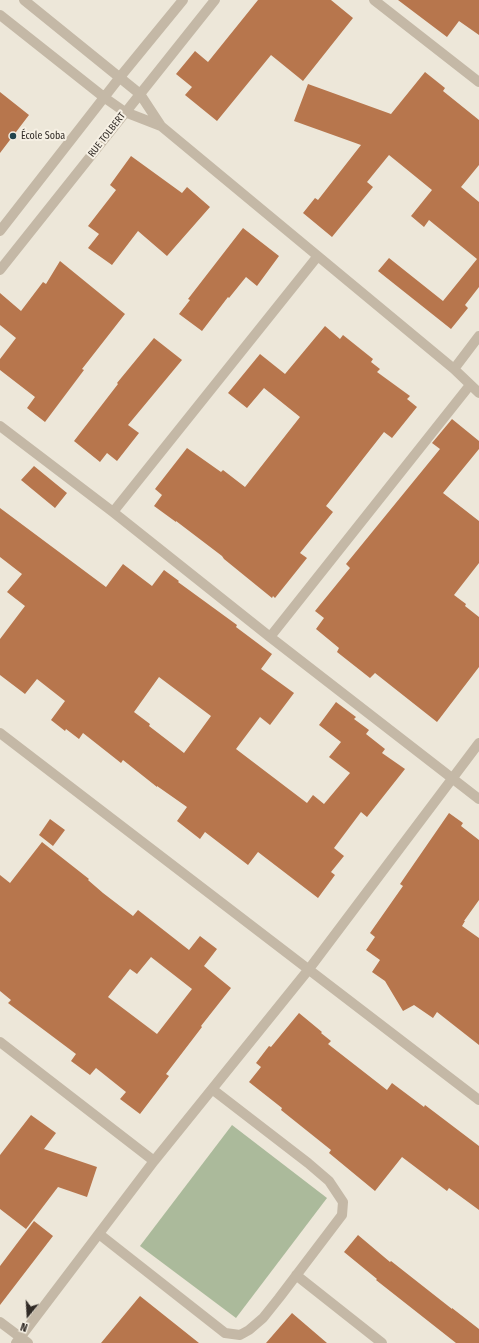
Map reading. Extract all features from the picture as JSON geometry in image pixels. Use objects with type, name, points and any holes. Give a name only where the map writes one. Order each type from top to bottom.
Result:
[{"type":"street","points":[[24,0],[140,94],[161,126],[317,257],[454,369],[479,393]]},
{"type":"street","points":[[0,231],[120,77],[183,0]]},
{"type":"street","name":"RUE TOLBERT","points":[[0,270],[215,0]]},
{"type":"street","points":[[374,0],[479,82]]},
{"type":"street","points":[[0,15],[105,98],[125,112],[161,126]]},
{"type":"street","points":[[113,512],[317,257]]},
{"type":"street","points":[[454,369],[479,336]]},
{"type":"street","points":[[270,637],[470,385]]},
{"type":"street","points":[[0,426],[113,512],[270,637],[479,799]]},
{"type":"street","points":[[0,733],[479,1100]]},
{"type":"street","points":[[0,1322],[21,1341],[154,1161],[309,970],[479,743]]},
{"type":"street","points":[[0,1042],[154,1161]]},
{"type":"street","points":[[99,1234],[225,1333],[240,1335],[249,1330],[263,1318],[280,1298],[342,1215],[343,1202],[329,1181],[308,1163],[212,1090]]},
{"type":"street","points":[[296,1275],[382,1343]]},
{"type":"green space","points":[[232,1125],[327,1198],[236,1318],[140,1246]]},
{"type":"building","points":[[258,0],[331,0],[353,18],[303,81],[271,55],[217,121],[185,95],[192,87],[176,74],[195,51],[208,62]]},
{"type":"building","points":[[398,0],[479,0],[479,35],[459,21],[447,37]]},
{"type":"building","points":[[425,72],[445,88],[443,91],[479,120],[479,165],[461,187],[479,202],[479,287],[465,305],[468,308],[451,329],[378,271],[389,258],[443,301],[477,259],[429,220],[424,227],[411,216],[432,190],[389,155],[367,182],[373,187],[332,237],[303,213],[315,198],[318,200],[361,145],[294,121],[308,84],[391,114]]},
{"type":"building","points":[[0,92],[29,115],[0,153]]},
{"type":"building","points":[[131,156],[182,193],[187,187],[210,207],[167,256],[138,231],[112,265],[88,248],[99,234],[88,226],[116,190],[110,185]]},
{"type":"building","points":[[243,228],[279,256],[257,286],[246,277],[229,298],[228,297],[202,331],[179,314],[190,300],[188,299]]},
{"type":"building","points":[[60,261],[125,314],[82,369],[84,370],[45,422],[27,408],[35,397],[0,370],[0,359],[16,338],[0,325],[0,293],[21,311],[43,282],[46,284]]},
{"type":"building","points":[[325,326],[340,339],[343,335],[373,359],[371,362],[380,369],[377,372],[410,396],[407,399],[417,407],[392,438],[384,432],[326,506],[333,512],[300,553],[307,558],[275,598],[273,596],[272,598],[222,556],[154,506],[162,495],[155,489],[187,448],[221,472],[223,470],[245,487],[300,417],[264,388],[247,408],[228,393],[260,354],[285,374]]},
{"type":"building","points":[[154,338],[182,360],[128,425],[139,433],[117,461],[107,453],[100,462],[74,441],[118,384],[117,383]]},
{"type":"building","points":[[452,419],[479,441],[479,449],[443,493],[479,521],[479,563],[454,595],[479,617],[479,667],[437,722],[375,673],[370,678],[337,652],[339,648],[316,629],[324,618],[315,611],[350,568],[346,564],[440,449],[432,443]]},
{"type":"building","points":[[34,466],[67,493],[55,508],[21,480]]},
{"type":"building","points":[[0,508],[106,587],[123,564],[152,586],[164,570],[237,625],[236,627],[272,654],[261,669],[294,693],[270,725],[260,717],[236,749],[307,803],[313,795],[324,804],[350,773],[329,757],[341,742],[319,725],[336,702],[356,717],[354,719],[369,730],[366,734],[385,749],[382,753],[405,769],[367,817],[361,812],[334,848],[344,856],[331,872],[335,875],[318,898],[258,852],[248,865],[205,832],[200,839],[177,821],[187,807],[157,787],[123,760],[121,763],[83,733],[79,739],[66,729],[65,731],[51,720],[65,701],[37,679],[25,694],[0,675],[0,639],[25,606],[7,592],[22,574],[0,557]],"holes":[[[159,677],[211,716],[184,753],[149,726],[150,724],[134,712]]]},
{"type":"building","points":[[449,813],[463,823],[461,826],[479,840],[479,900],[462,926],[479,938],[479,1045],[437,1012],[433,1018],[414,1005],[403,1011],[385,981],[372,972],[380,960],[366,950],[375,937],[370,933],[403,886],[400,884]]},
{"type":"building","points":[[50,819],[65,830],[53,846],[39,835]]},
{"type":"building","points":[[42,842],[133,916],[138,910],[189,950],[200,936],[217,949],[204,966],[231,988],[166,1074],[169,1076],[140,1114],[120,1099],[126,1092],[96,1068],[90,1075],[71,1061],[76,1054],[8,1003],[11,1000],[0,991],[0,875],[10,883]],"holes":[[[151,957],[192,989],[157,1034],[108,997],[130,969],[137,974]]]},
{"type":"building","points":[[299,1013],[331,1041],[328,1044],[387,1090],[392,1083],[424,1107],[425,1105],[479,1146],[479,1210],[449,1188],[447,1191],[402,1157],[375,1191],[329,1153],[331,1150],[249,1082],[261,1067],[256,1063],[269,1046],[271,1047]]},
{"type":"building","points":[[31,1115],[56,1133],[44,1149],[97,1167],[87,1197],[58,1187],[26,1229],[0,1209],[0,1155]]},
{"type":"building","points":[[34,1221],[53,1236],[0,1305],[0,1266]]},
{"type":"building","points":[[358,1235],[390,1262],[391,1261],[479,1329],[479,1343],[456,1343],[376,1280],[377,1279],[344,1252]]},
{"type":"building","points":[[140,1296],[199,1343],[101,1343]]},
{"type":"building","points":[[292,1313],[327,1343],[266,1343]]},
{"type":"place","name":"École Soba","points":[[13,136]]}]
